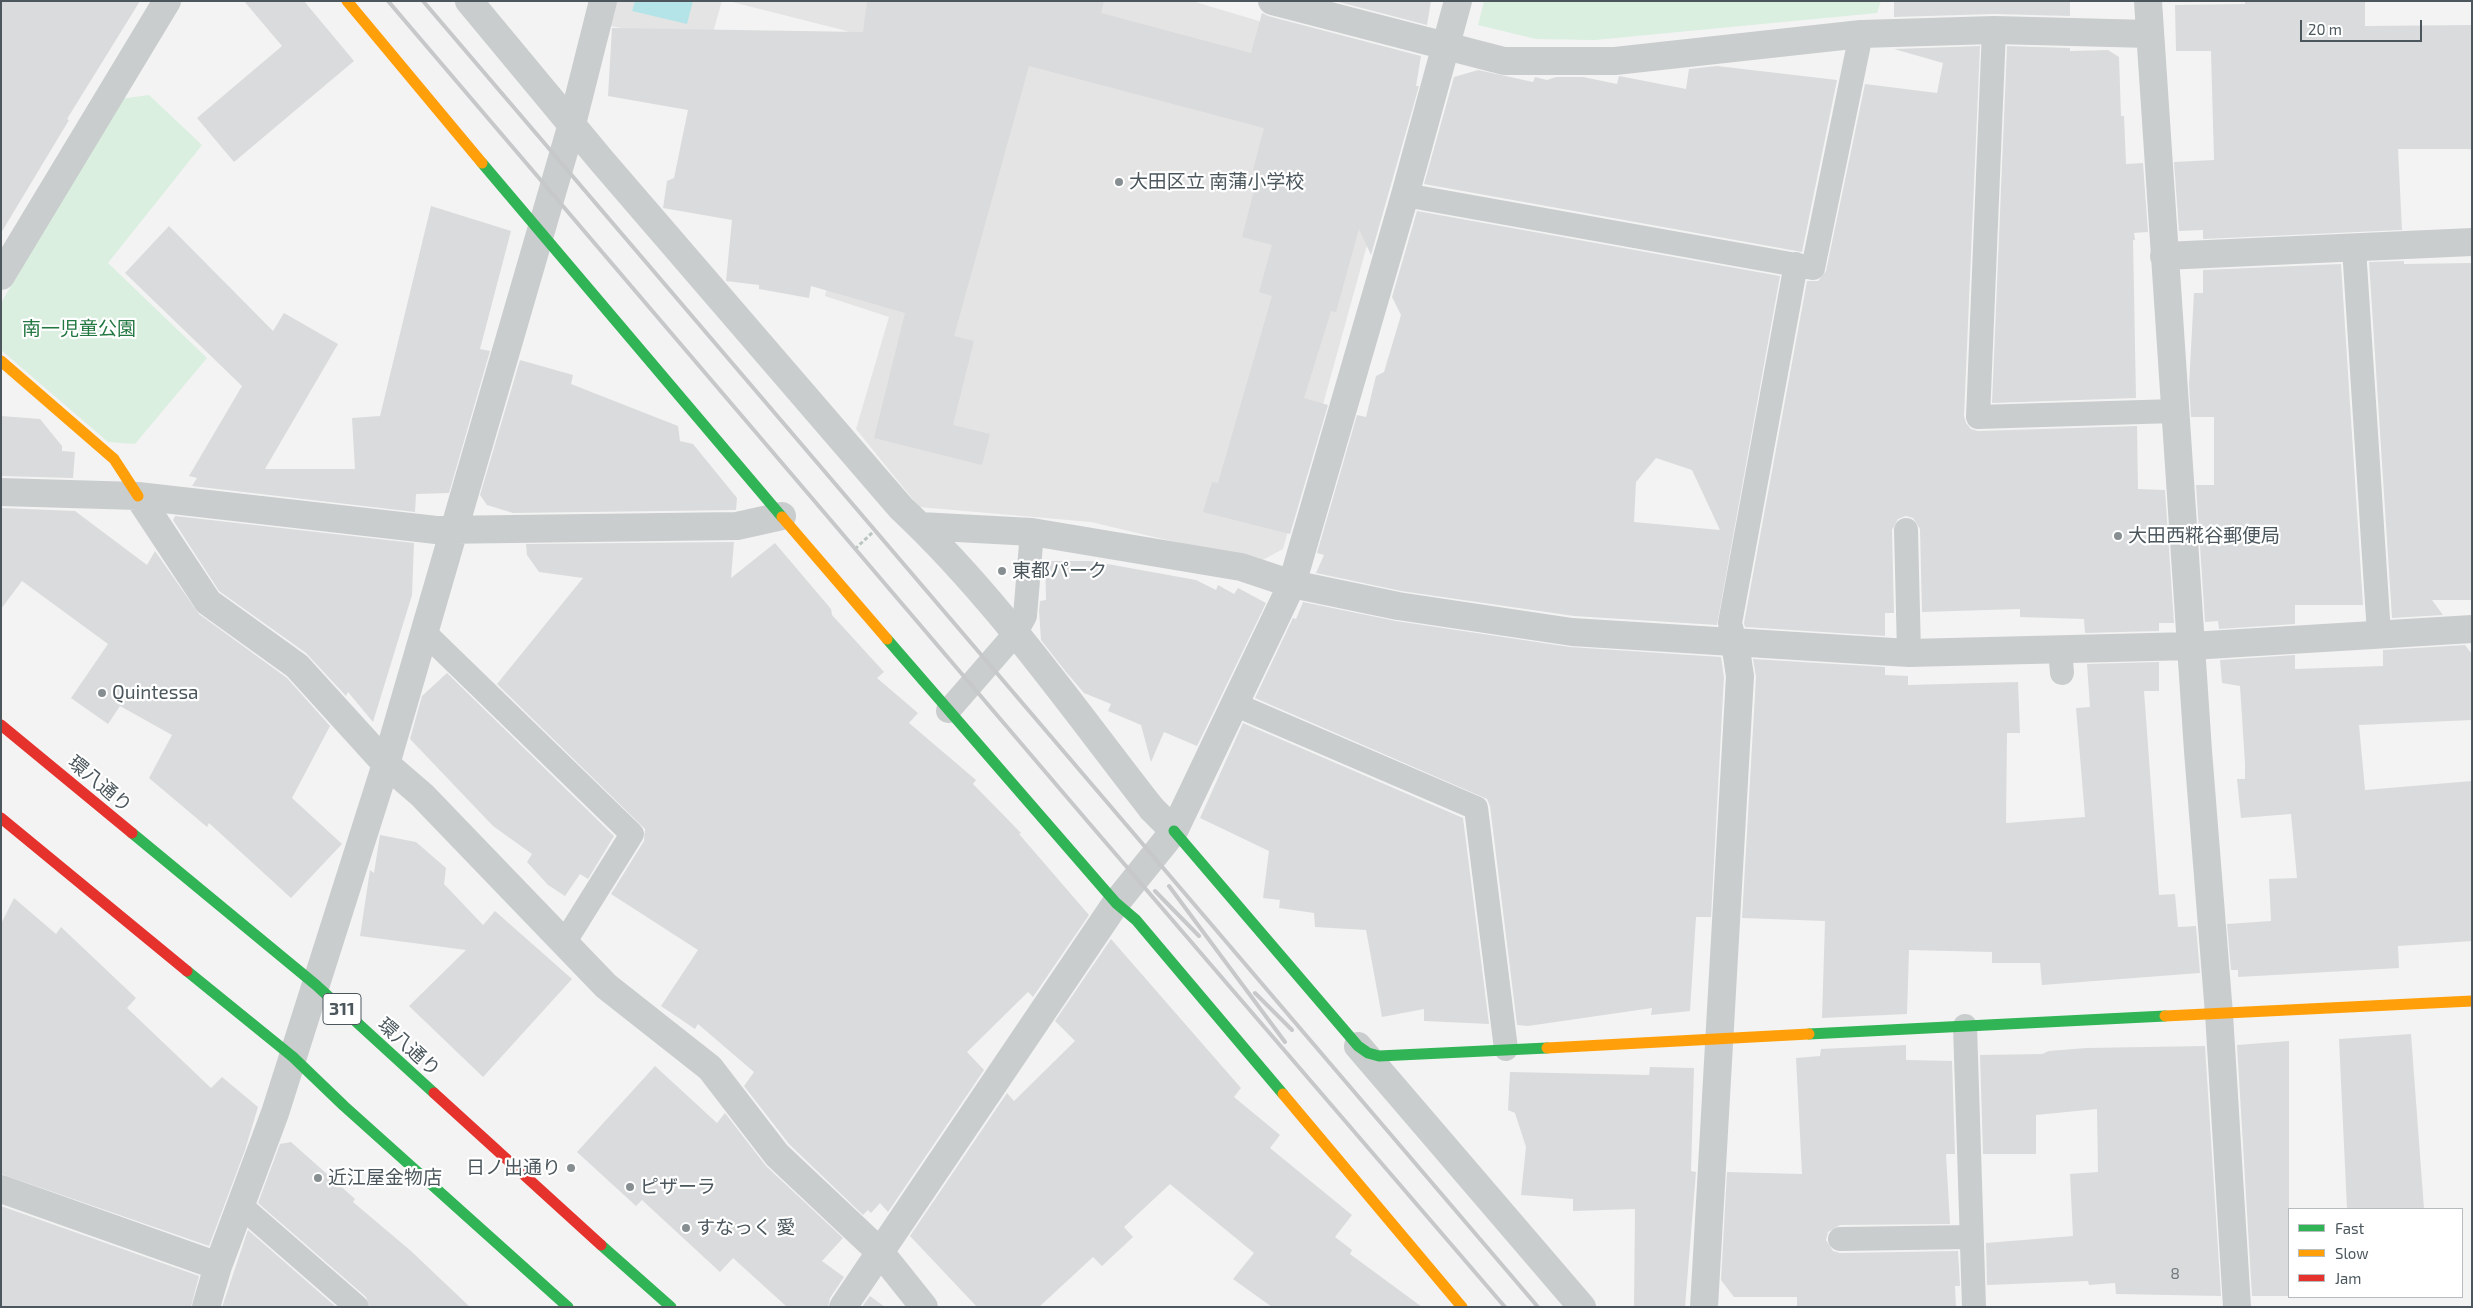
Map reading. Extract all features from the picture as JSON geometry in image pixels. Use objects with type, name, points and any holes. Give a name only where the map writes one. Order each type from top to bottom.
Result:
[{"type":"street","points":[[1,276],[167,1]]},
{"type":"street","points":[[346,1],[539,235],[829,570],[948,711],[1116,903],[1142,928],[1462,1307]]},
{"type":"street","points":[[469,1],[572,124],[911,517],[1015,634],[1152,809],[1174,831],[1582,1307]]},
{"type":"street","points":[[206,1307],[218,1266],[293,1057],[386,764],[456,530],[572,124],[603,1]]},
{"type":"street","points":[[1272,1],[1504,62],[1615,62],[1861,34],[1994,30],[2150,34]]},
{"type":"street","points":[[843,1307],[1116,903],[1174,831],[1292,584],[1405,195],[1458,1]]},
{"type":"street","points":[[2148,1],[2198,752],[2219,1014],[2238,1307]]},
{"type":"street","points":[[2164,256],[2472,242]]},
{"type":"street","points":[[1,361],[114,459],[208,602],[298,666],[386,764],[422,796],[606,986],[710,1068],[777,1155],[880,1252],[924,1307]]},
{"type":"street","points":[[1,492],[138,496],[436,530],[737,526],[782,516]]},
{"type":"street","points":[[911,517],[1032,532],[1241,567],[1292,584],[1398,606],[1572,632],[2061,661],[2192,646],[2472,629]]},
{"type":"street","points":[[1704,1307],[1721,1038],[1740,676],[1735,643]]},
{"type":"street","name":"環八通り","points":[[1,725],[316,985],[548,1198],[671,1307]]},
{"type":"street","points":[[1,818],[293,1057],[344,1106],[568,1307]]},
{"type":"street","points":[[1358,1046],[1368,1053],[1379,1056],[2472,1001]]},
{"type":"street","points":[[1,1189],[218,1266]]},
{"type":"lane","points":[[1994,30],[1978,417],[2175,410]]},
{"type":"lane","points":[[1405,195],[1813,268],[1861,34]]},
{"type":"lane","points":[[2354,248],[2379,634]]},
{"type":"lane","points":[[1735,643],[1730,623],[1796,264]]},
{"type":"lane","points":[[1906,530],[1909,653]]},
{"type":"lane","points":[[948,711],[1015,634],[1025,616],[1032,532]]},
{"type":"lane","points":[[425,633],[632,834],[564,943]]},
{"type":"lane","points":[[1234,704],[1476,808],[1506,1049]]},
{"type":"lane","points":[[1965,1026],[1974,1307]]},
{"type":"lane","points":[[241,1206],[357,1307]]},
{"type":"lane","points":[[1840,1239],[1971,1237]]},
{"type":"path","points":[[829,570],[911,517]]},
{"type":"shaded area","points":[[612,1],[722,1],[709,46],[606,25]]},
{"type":"shaded area","name":"大田区立 南蒲小学校","points":[[728,1],[1192,1],[1416,68],[1283,549],[1259,562],[1091,522],[919,507],[856,429],[889,317],[825,296],[888,45],[843,30]]},
{"type":"green space","points":[[1484,1],[1881,1],[1877,13],[1595,40],[1536,39],[1478,25]]},
{"type":"green space","name":"南一児童公園","points":[[149,95],[202,145],[108,263],[207,358],[135,444],[108,442],[1,350],[1,303],[120,99]]},
{"type":"water","points":[[635,1],[693,1],[687,24],[632,11]]},
{"type":"building","points":[[1,1],[140,1],[67,119],[69,120],[1,233]]},
{"type":"building","points":[[244,1],[304,1],[354,61],[234,162],[197,118],[282,46]]},
{"type":"building","points":[[867,1],[1104,1],[1101,13],[1251,53],[1262,13],[1421,56],[1416,86],[1419,86],[1371,255],[1359,229],[1336,312],[1331,311],[1304,398],[1328,405],[1290,534],[1203,512],[1212,482],[1218,483],[1272,296],[1259,292],[1272,245],[1242,237],[1259,171],[1253,170],[1264,128],[1029,66],[954,336],[974,341],[953,425],[990,434],[982,465],[874,438],[905,313],[811,286],[809,298],[759,289],[759,285],[726,281],[732,220],[663,208],[667,181],[674,178],[688,110],[608,96],[612,28],[863,32]]},
{"type":"building","points":[[1335,1],[1431,1],[1427,25]]},
{"type":"building","points":[[1894,1],[2070,1],[2070,16],[1994,14],[1894,17]]},
{"type":"building","points":[[2245,1],[2365,2],[2365,26],[2472,25],[2472,149],[2398,149],[2402,230],[2203,239],[2203,230],[2179,231],[2174,162],[2214,160],[2211,51],[2176,51],[2175,5],[2245,4]]},
{"type":"building","points":[[1980,46],[1964,416],[1966,423],[1971,429],[1978,431],[2137,426],[2138,489],[2165,490],[2174,623],[2159,623],[2159,631],[2085,633],[2084,619],[2020,617],[2020,609],[1922,612],[1920,529],[1913,518],[1906,516],[1898,519],[1892,530],[1894,613],[1885,613],[1885,636],[1745,627],[1744,623],[1807,281],[1818,281],[1826,271],[1865,84],[1937,93],[1943,63],[1894,49]]},
{"type":"building","points":[[2007,46],[2070,48],[2070,51],[2108,50],[2119,57],[2121,116],[2124,116],[2126,164],[2143,163],[2148,232],[2134,233],[2135,240],[2133,240],[2136,398],[1992,403]]},
{"type":"building","points":[[1717,66],[1837,80],[1802,252],[1424,184],[1454,77],[1478,70],[1533,82],[1535,77],[1547,80],[1556,77],[1583,77],[1617,84],[1619,76],[1686,89],[1689,69]]},
{"type":"building","points":[[431,206],[511,231],[480,349],[490,351],[449,493],[416,494],[415,512],[192,486],[197,478],[189,476],[242,386],[125,273],[169,226],[273,331],[284,313],[338,344],[265,469],[355,469],[352,418],[380,416]]},
{"type":"building","points":[[1417,211],[1780,276],[1717,625],[1574,616],[1401,591],[1316,573],[1324,555],[1317,553],[1357,415],[1366,417],[1376,376],[1384,372],[1401,315],[1392,297]],"holes":[[[1656,458],[1692,470],[1720,530],[1634,522],[1636,482]]]},
{"type":"building","points":[[2404,261],[2404,264],[2472,263],[2472,600],[2432,600],[2443,615],[2392,618],[2369,262]]},
{"type":"building","points":[[2341,264],[2363,605],[2295,605],[2295,624],[2219,629],[2218,621],[2205,622],[2196,485],[2214,485],[2214,417],[2191,417],[2189,385],[2194,293],[2203,293],[2203,270]]},
{"type":"building","points":[[520,360],[573,375],[571,384],[678,426],[680,441],[693,444],[737,498],[736,510],[513,513],[487,505],[480,495]]},
{"type":"building","points":[[1,416],[40,419],[62,446],[62,451],[75,452],[73,478],[1,476]]},
{"type":"building","points":[[1,508],[75,511],[147,565],[155,551],[199,614],[287,678],[330,726],[292,798],[342,844],[291,898],[209,823],[207,827],[149,778],[172,735],[120,706],[108,724],[71,698],[108,644],[22,581],[1,609]]},
{"type":"building","points":[[175,516],[414,543],[412,595],[373,722],[348,692],[346,696],[306,653],[219,591],[173,520]]},
{"type":"building","points":[[734,542],[731,578],[775,543],[831,609],[832,615],[884,672],[877,678],[918,713],[909,723],[976,780],[973,784],[1021,833],[1019,834],[1089,915],[1033,997],[1028,992],[967,1052],[984,1070],[888,1212],[880,1203],[871,1213],[868,1210],[863,1215],[789,1144],[744,1086],[754,1072],[698,1024],[695,1029],[661,1006],[698,950],[611,894],[644,841],[645,829],[497,684],[583,578],[539,572],[527,555],[526,544]]},
{"type":"building","points":[[1045,561],[1091,561],[1196,580],[1216,590],[1218,585],[1234,594],[1238,588],[1266,603],[1197,746],[1164,732],[1151,762],[1141,725],[1108,711],[1111,704],[1084,693],[1066,672],[1041,640],[1039,610],[1040,601],[1046,600]]},
{"type":"building","points":[[1303,602],[1396,621],[1570,647],[1721,657],[1724,677],[1711,917],[1696,917],[1690,1011],[1651,1015],[1652,1008],[1528,1026],[1517,1025],[1490,806],[1487,799],[1255,698],[1293,618],[1296,619]]},
{"type":"building","points":[[2465,645],[2472,654],[2472,720],[2359,725],[2365,790],[2472,781],[2472,941],[2398,946],[2399,968],[2238,977],[2238,970],[2231,970],[2227,924],[2271,921],[2269,879],[2297,878],[2291,814],[2241,818],[2237,779],[2245,779],[2245,764],[2240,686],[2222,683],[2220,660],[2295,655],[2295,669],[2383,666],[2383,650]]},
{"type":"building","points":[[1753,659],[1885,667],[1885,675],[1908,676],[1908,685],[2018,682],[2020,733],[2007,733],[2006,823],[2085,817],[2076,708],[2090,707],[2087,664],[2159,662],[2159,691],[2144,691],[2159,895],[2175,894],[2178,927],[2196,926],[2200,973],[2042,985],[2040,963],[1992,963],[1992,952],[1909,950],[1907,1014],[1822,1018],[1825,921],[1742,918],[1756,677]]},
{"type":"building","points":[[447,673],[614,836],[588,879],[580,874],[565,896],[548,885],[527,862],[532,854],[493,826],[410,739],[422,696]]},
{"type":"building","points":[[1243,723],[1463,818],[1489,1024],[1424,1021],[1424,1009],[1382,1017],[1366,930],[1315,927],[1314,913],[1279,908],[1280,900],[1263,898],[1269,851],[1200,818]]},
{"type":"building","points":[[380,835],[416,842],[446,868],[444,884],[483,925],[495,911],[572,979],[483,1077],[409,1006],[466,950],[360,936],[370,870],[374,873]]},
{"type":"building","points":[[14,898],[56,934],[61,927],[136,998],[127,1008],[211,1088],[222,1077],[258,1107],[245,1150],[209,1246],[1,1174],[1,924]]},
{"type":"building","points":[[1111,939],[1241,1088],[1234,1097],[1280,1135],[1270,1148],[1352,1215],[1335,1237],[1352,1250],[1350,1254],[1422,1307],[1272,1307],[1233,1279],[1254,1253],[1170,1184],[1124,1227],[1133,1237],[1102,1266],[1093,1257],[1039,1307],[977,1307],[910,1236],[1007,1093],[1014,1101],[1075,1041],[1055,1021]]},
{"type":"building","points":[[2411,1034],[2424,1208],[2347,1208],[2339,1039]]},
{"type":"building","points":[[2289,1041],[2288,1296],[2252,1296],[2237,1045]]},
{"type":"building","points":[[1906,1045],[1906,1060],[1952,1061],[1955,1154],[1946,1154],[1950,1224],[1840,1225],[1828,1232],[1826,1240],[1833,1251],[1840,1253],[1958,1251],[1960,1286],[1955,1286],[1956,1307],[1797,1307],[1797,1297],[1734,1297],[1721,1280],[1727,1172],[1802,1174],[1796,1058],[1820,1056],[1821,1049]]},
{"type":"building","points":[[2205,1046],[2221,1296],[2116,1294],[2115,1283],[2089,1285],[2088,1281],[1987,1285],[1986,1243],[2073,1236],[2070,1174],[2098,1172],[2097,1109],[2036,1115],[2036,1154],[1983,1154],[1980,1055],[2042,1054],[2049,1051],[2086,1048]]},
{"type":"building","points":[[655,1066],[717,1123],[725,1113],[766,1166],[843,1238],[822,1261],[844,1277],[830,1298],[828,1307],[787,1307],[733,1258],[720,1272],[642,1200],[636,1206],[577,1152]]},
{"type":"building","points":[[1650,1067],[1694,1068],[1691,1171],[1696,1172],[1685,1307],[1634,1307],[1635,1209],[1573,1211],[1573,1199],[1521,1195],[1526,1147],[1515,1113],[1508,1110],[1510,1072],[1649,1075]]},
{"type":"building","points":[[291,1142],[355,1199],[353,1202],[411,1251],[470,1307],[370,1307],[366,1297],[258,1203],[280,1144]]},
{"type":"building","points":[[1,1206],[199,1276],[191,1307],[1,1307]]},
{"type":"building","points":[[248,1230],[336,1307],[222,1307]]},
{"type":"building","points":[[870,1296],[885,1307],[862,1307]]},
{"type":"railway","points":[[388,1],[1089,823],[1505,1307]]},
{"type":"railway","points":[[423,1],[1538,1307]]},
{"type":"railway","points":[[1169,886],[1285,1042]]},
{"type":"railway","points":[[1155,891],[1199,936]]},
{"type":"railway","points":[[1255,993],[1292,1030]]},
{"type":"traffic: fast","points":[[482,163],[782,517]]},
{"type":"traffic: fast","points":[[887,639],[1116,903],[1136,920],[1283,1094]]},
{"type":"traffic: fast","points":[[1174,831],[1358,1046],[1368,1053],[1379,1056],[1547,1048]]},
{"type":"traffic: fast","points":[[132,833],[316,985],[434,1093]]},
{"type":"traffic: fast","points":[[187,971],[293,1057],[344,1106],[568,1307]]},
{"type":"traffic: fast","points":[[1809,1034],[2165,1016]]},
{"type":"traffic: fast","points":[[601,1245],[671,1307]]},
{"type":"traffic: slow","points":[[347,1],[482,163]]},
{"type":"traffic: slow","points":[[1,361],[114,459],[138,496]]},
{"type":"traffic: slow","points":[[782,517],[887,639]]},
{"type":"traffic: slow","points":[[2165,1016],[2472,1001]]},
{"type":"traffic: slow","points":[[1547,1048],[1809,1034]]},
{"type":"traffic: slow","points":[[1283,1094],[1462,1307]]},
{"type":"traffic: jam","points":[[1,725],[132,833]]},
{"type":"traffic: jam","points":[[1,818],[187,971]]},
{"type":"traffic: jam","points":[[434,1093],[601,1245]]},
{"type":"place","name":"大田区立 南蒲小学校","points":[[1119,182]]},
{"type":"place","name":"大田西糀谷郵便局","points":[[2118,536]]},
{"type":"place","name":"東都パーク","points":[[1002,571]]},
{"type":"place","name":"Quintessa","points":[[102,693]]},
{"type":"place","name":"日ノ出通り","points":[[571,1168]]},
{"type":"place","name":"近江屋金物店","points":[[318,1178]]},
{"type":"place","name":"ピザーラ","points":[[630,1187]]},
{"type":"place","name":"すなっく 愛","points":[[686,1228]]}]
